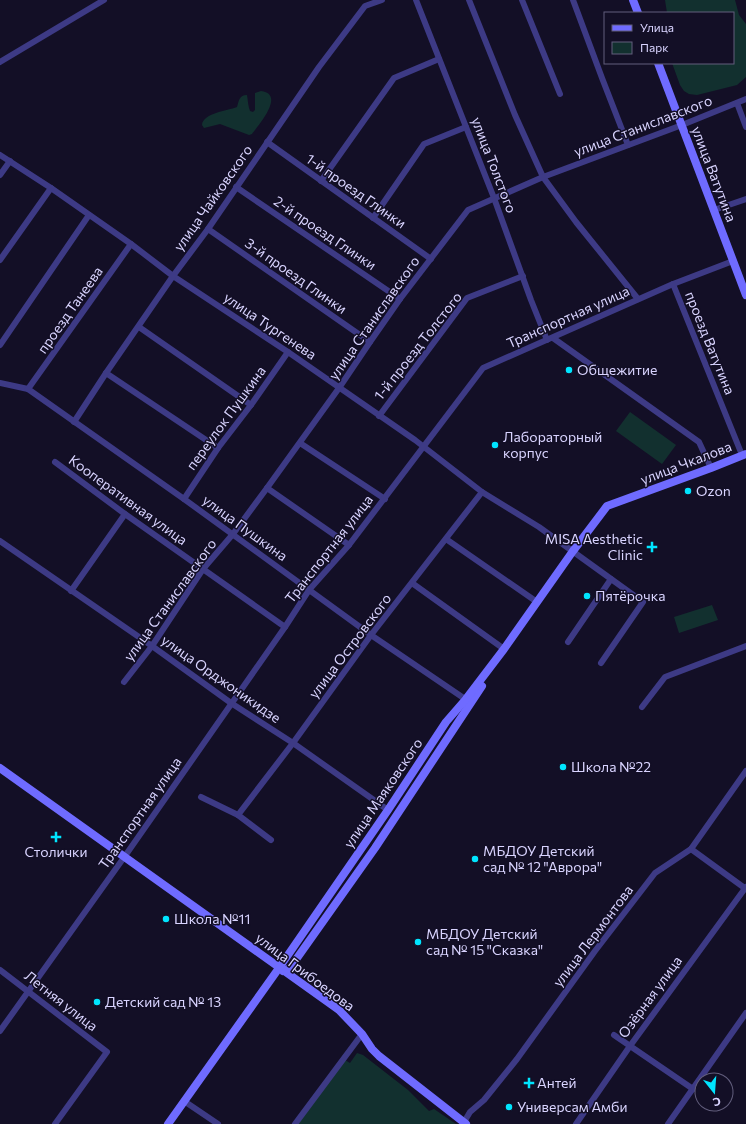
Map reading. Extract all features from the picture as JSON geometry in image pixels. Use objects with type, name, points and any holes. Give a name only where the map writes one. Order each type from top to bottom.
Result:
[{"type":"street","points":[[0,62],[104,0]]},
{"type":"street","name":"улица Чайковского","points":[[74,422],[106,373],[173,276],[208,229],[319,67],[365,6],[382,0]]},
{"type":"street","name":"улица Толстого","points":[[416,0],[523,276],[550,339]]},
{"type":"street","points":[[468,0],[514,115],[543,177],[576,222],[638,299]]},
{"type":"street","points":[[522,0],[560,94]]},
{"type":"street","points":[[573,0],[628,145]]},
{"type":"street","points":[[633,0],[638,12]]},
{"type":"street","points":[[321,181],[394,78],[439,59]]},
{"type":"street","name":"улица Ватутина","points":[[658,64],[746,295]]},
{"type":"street","name":"улица Станиславского","points":[[124,682],[152,646],[203,569],[233,534],[267,488],[339,388],[400,299],[468,210],[543,177],[682,125],[746,99]]},
{"type":"street","points":[[737,103],[746,127]]},
{"type":"street","points":[[373,218],[424,144],[466,127]]},
{"type":"street","name":"1-й проезд Глинки","points":[[267,142],[431,259]]},
{"type":"street","name":"улица Тургенева","points":[[0,155],[51,188],[131,244],[173,276],[288,352],[424,447],[482,492],[538,527],[643,602],[601,663]]},
{"type":"street","points":[[0,175],[10,161]]},
{"type":"street","name":"2-й проезд Глинки","points":[[236,187],[400,299]]},
{"type":"street","points":[[0,260],[51,188]]},
{"type":"street","points":[[714,210],[746,198]]},
{"type":"street","points":[[0,345],[89,215]]},
{"type":"street","name":"3-й проезд Глинки","points":[[208,229],[370,342]]},
{"type":"street","name":"проезд Танеева","points":[[28,389],[131,244]]},
{"type":"street","name":"Транспортная улица","points":[[0,1031],[125,856],[285,627],[309,590],[349,545],[483,368],[673,284],[733,261]]},
{"type":"street","name":"1-й проезд Толстого","points":[[379,416],[467,298],[523,276]]},
{"type":"street","name":"проезд Ватутина","points":[[673,284],[744,454]]},
{"type":"street","points":[[139,326],[251,405]]},
{"type":"street","points":[[550,339],[699,442],[711,468]]},
{"type":"street","name":"переулок Пушкина","points":[[184,499],[218,448],[251,405],[288,352]]},
{"type":"street","points":[[106,373],[218,448]]},
{"type":"street","name":"улица Пушкина","points":[[0,383],[28,389],[233,534],[371,635],[468,702]]},
{"type":"street","points":[[300,443],[385,499]]},
{"type":"street","name":"улица Чкалова","points":[[636,496],[744,454]]},
{"type":"street","name":"Кооперативная улица","points":[[55,462],[125,514],[285,627]]},
{"type":"street","points":[[267,488],[349,545]]},
{"type":"street","name":"улица Островского","points":[[238,815],[293,743],[371,635],[482,492]]},
{"type":"street","name":"улица Маяковского","points":[[281,970],[290,968],[375,848],[468,702],[573,551],[607,506],[636,496]]},
{"type":"street","points":[[71,591],[125,514]]},
{"type":"street","points":[[446,539],[537,602]]},
{"type":"street","name":"улица Орджоникидзе","points":[[0,541],[152,646],[231,704],[293,743],[388,810]]},
{"type":"street","points":[[568,642],[611,579]]},
{"type":"street","points":[[412,584],[504,649]]},
{"type":"street","points":[[642,708],[664,677],[746,646]]},
{"type":"street","name":"улица Маяковского","points":[[168,1124],[281,970],[446,722],[468,702]]},
{"type":"street","name":"улица Грибоедова","points":[[0,768],[339,1010],[362,1034],[379,1056],[465,1123]]},
{"type":"street","name":"улица Лермонтова","points":[[465,1123],[470,1112],[484,1100],[517,1059],[655,873],[691,849],[746,771]]},
{"type":"street","points":[[201,798],[238,815],[271,840]]},
{"type":"street","points":[[691,849],[746,888]]},
{"type":"street","name":"Озёрная улица","points":[[576,1124],[630,1046],[746,888]]},
{"type":"street","name":"Летняя улица","points":[[0,970],[29,990],[107,1052],[55,1124]]},
{"type":"street","points":[[668,1124],[746,1013]]},
{"type":"street","points":[[295,1124],[362,1034]]},
{"type":"street","points":[[614,1035],[693,1089]]},
{"type":"street","points":[[184,1101],[218,1124]]},
{"type":"green space","points":[[665,0],[735,0],[739,15],[746,24],[746,77],[737,85],[697,95],[689,94],[684,91],[680,85],[672,64],[734,64],[734,12],[667,12]]},
{"type":"green space","points":[[261,91],[268,93],[271,98],[271,104],[264,118],[252,134],[249,135],[220,124],[204,128],[202,125],[203,121],[211,115],[237,107],[240,99],[244,95],[247,95],[250,111],[253,112],[255,110],[255,93]]},
{"type":"green space","points":[[630,412],[676,445],[662,464],[616,431]]},
{"type":"green space","points":[[712,605],[718,620],[679,633],[674,617]]},
{"type":"green space","points":[[357,1053],[363,1055],[408,1090],[429,1111],[434,1109],[456,1124],[298,1124],[345,1060],[350,1063]]},
{"type":"place","name":"Общежитие","points":[[569,370]]},
{"type":"place","name":"Лабораторный корпус","points":[[495,445]]},
{"type":"place","name":"Ozon","points":[[688,491]]},
{"type":"place","name":"MISA Aesthetic Clinic","points":[[652,547]]},
{"type":"place","name":"Пятёрочка","points":[[587,596]]},
{"type":"place","name":"Школа №22","points":[[563,767]]},
{"type":"place","name":"Столички","points":[[56,837]]},
{"type":"place","name":"МБДОУ Детский сад № 12 \"Аврора\"","points":[[475,859]]},
{"type":"place","name":"Школа №11","points":[[166,919]]},
{"type":"place","name":"МБДОУ Детский сад № 15 \"Сказка\"","points":[[418,942]]},
{"type":"place","name":"Детский сад № 13","points":[[97,1002]]},
{"type":"place","name":"Антей","points":[[529,1083]]},
{"type":"place","name":"Универсам Амби","points":[[509,1107]]}]
